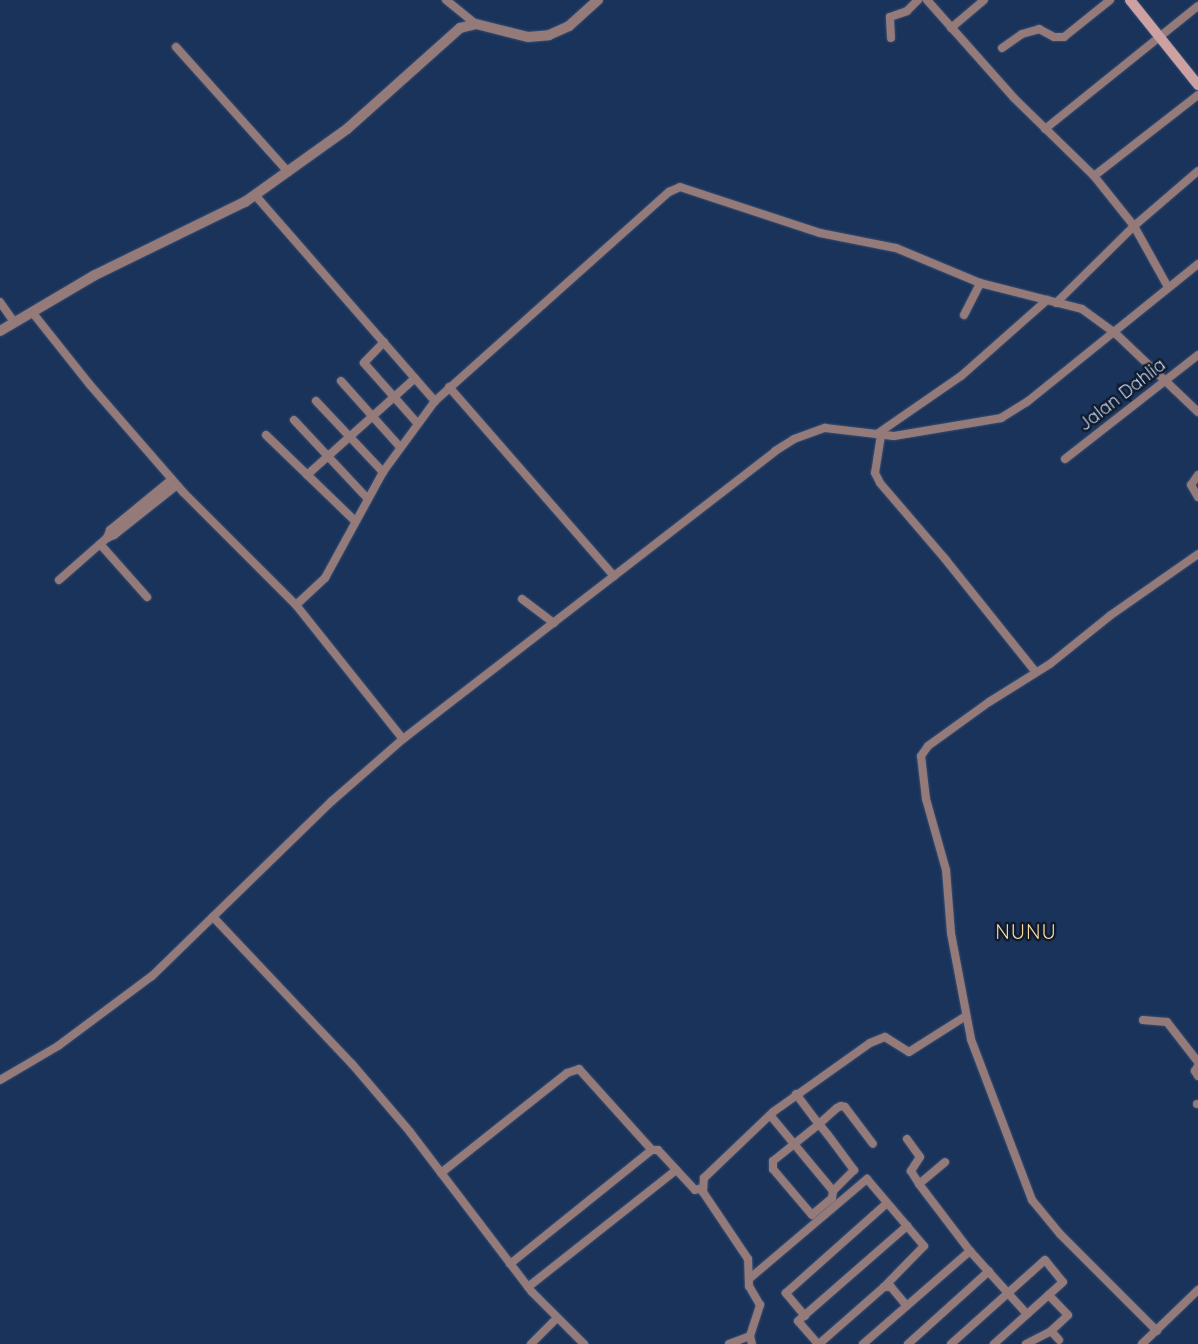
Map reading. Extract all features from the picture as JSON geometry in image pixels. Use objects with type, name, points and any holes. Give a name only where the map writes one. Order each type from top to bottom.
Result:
[{"type":"main road","points":[[1130,0],[1198,85]]},
{"type":"street","points":[[446,0],[476,24],[528,37],[549,36],[570,26],[598,0]]},
{"type":"street","points":[[890,38],[890,17],[907,11],[918,0]]},
{"type":"street","points":[[927,0],[1045,129],[1094,176],[1134,226],[1168,287]]},
{"type":"street","points":[[951,28],[984,0]]},
{"type":"street","points":[[1002,48],[1022,34],[1039,29],[1054,38],[1064,37],[1110,0]]},
{"type":"street","points":[[1045,129],[1161,38],[1198,6]]},
{"type":"street","points":[[0,331],[95,275],[232,210],[288,172],[382,100],[451,34],[476,24]]},
{"type":"street","points":[[176,47],[288,172]]},
{"type":"street","points":[[1094,176],[1198,95]]},
{"type":"street","points":[[1056,302],[1134,226],[1198,171]]},
{"type":"street","points":[[296,605],[325,578],[354,520],[383,472],[436,401],[669,192],[680,187],[820,233],[896,248],[980,283],[1082,309],[1114,332],[1198,412]]},
{"type":"street","points":[[255,195],[436,401]]},
{"type":"street","points":[[0,1080],[58,1046],[124,998],[214,917],[332,801],[403,739],[794,439],[825,428],[879,434],[913,435],[1001,418],[1027,402],[1198,264]]},
{"type":"street","points":[[964,315],[980,283]]},
{"type":"street","points":[[1035,671],[946,560],[880,483],[875,472],[879,434],[962,376],[1046,300]]},
{"type":"street","points":[[0,302],[14,322]]},
{"type":"street","points":[[32,312],[90,384],[175,482],[296,605],[403,739]]},
{"type":"street","points":[[384,342],[364,363],[418,424]]},
{"type":"street","name":"Jalan Dahlia","points":[[1065,459],[1198,354]]},
{"type":"street","points":[[307,475],[415,378]]},
{"type":"street","points":[[341,381],[400,447]]},
{"type":"street","points":[[449,388],[614,576]]},
{"type":"street","points":[[316,401],[383,472]]},
{"type":"street","points":[[294,420],[367,498]]},
{"type":"street","points":[[266,435],[354,520]]},
{"type":"street","points":[[1198,475],[1191,485],[1198,497]]},
{"type":"street","points":[[59,580],[107,538],[110,530],[175,482]]},
{"type":"street","points":[[100,544],[147,597]]},
{"type":"street","points":[[1156,1331],[1035,1204],[978,1064],[966,1016],[950,933],[946,870],[926,799],[920,756],[928,746],[1035,671],[1050,664],[1111,615],[1198,554]]},
{"type":"street","points":[[522,599],[554,623]]},
{"type":"street","points":[[214,917],[352,1064],[441,1173],[528,1287],[556,1319],[584,1344]]},
{"type":"street","points":[[729,1344],[751,1340],[760,1306],[751,1292],[748,1259],[702,1188],[704,1178],[770,1115],[796,1094],[881,1037],[909,1052],[966,1016]]},
{"type":"street","points":[[1143,1020],[1167,1022],[1198,1062]]},
{"type":"street","points":[[1198,1066],[1195,1071],[1198,1076]]},
{"type":"street","points":[[441,1173],[573,1070],[580,1070],[652,1150]]},
{"type":"street","points":[[796,1094],[819,1124],[854,1170],[833,1191],[832,1198],[812,1215],[772,1166],[773,1161],[819,1124],[843,1106],[873,1144]]},
{"type":"street","points":[[770,1115],[833,1191]]},
{"type":"street","points":[[907,1139],[920,1157],[911,1171],[919,1184],[970,1251],[1027,1314]]},
{"type":"street","points":[[510,1264],[652,1150],[658,1150],[695,1190],[702,1188]]},
{"type":"street","points":[[919,1184],[945,1162]]},
{"type":"street","points":[[528,1287],[676,1170]]},
{"type":"street","points":[[749,1279],[867,1180],[907,1226],[924,1249],[884,1287],[818,1344],[798,1322],[907,1226]]},
{"type":"street","points":[[805,1316],[786,1294],[887,1203]]},
{"type":"street","points":[[863,1344],[970,1251]]},
{"type":"street","points":[[951,1344],[1045,1260],[1063,1282],[994,1344]]},
{"type":"street","points":[[908,1344],[989,1271]]},
{"type":"street","points":[[884,1287],[890,1287],[906,1305]]},
{"type":"street","points":[[1142,1344],[1198,1290]]},
{"type":"street","points":[[1026,1344],[1051,1331],[1071,1313],[1049,1295]]},
{"type":"street","points":[[532,1344],[556,1319]]},
{"type":"street","points":[[1051,1331],[1059,1340]]},
{"type":"district","name":"NUNU","points":[[1026,931]]}]
